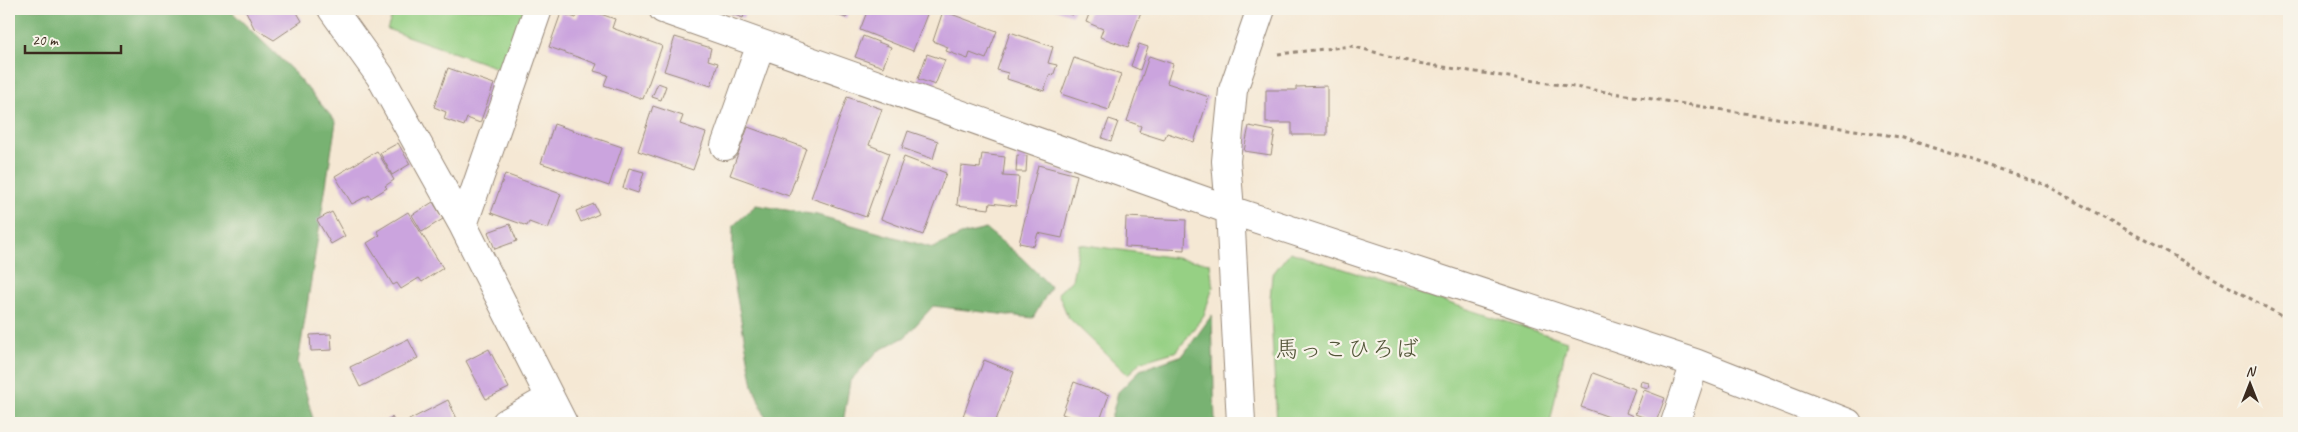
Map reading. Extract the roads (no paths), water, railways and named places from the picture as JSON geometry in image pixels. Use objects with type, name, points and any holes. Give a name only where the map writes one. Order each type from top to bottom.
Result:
[{"type":"street","points":[[332,9],[380,76],[463,225],[563,423]]},
{"type":"street","points":[[463,225],[538,9]]},
{"type":"street","points":[[663,9],[1230,210],[1695,363],[1848,423]]},
{"type":"street","points":[[1241,423],[1226,161],[1233,90],[1243,58],[1251,11]]},
{"type":"street","points":[[725,146],[761,44]]},
{"type":"street","points":[[1675,423],[1695,363]]},
{"type":"street","points":[[506,423],[550,398]]},
{"type":"park label","name":"馬っこひろば","points":[[1347,349]]}]
